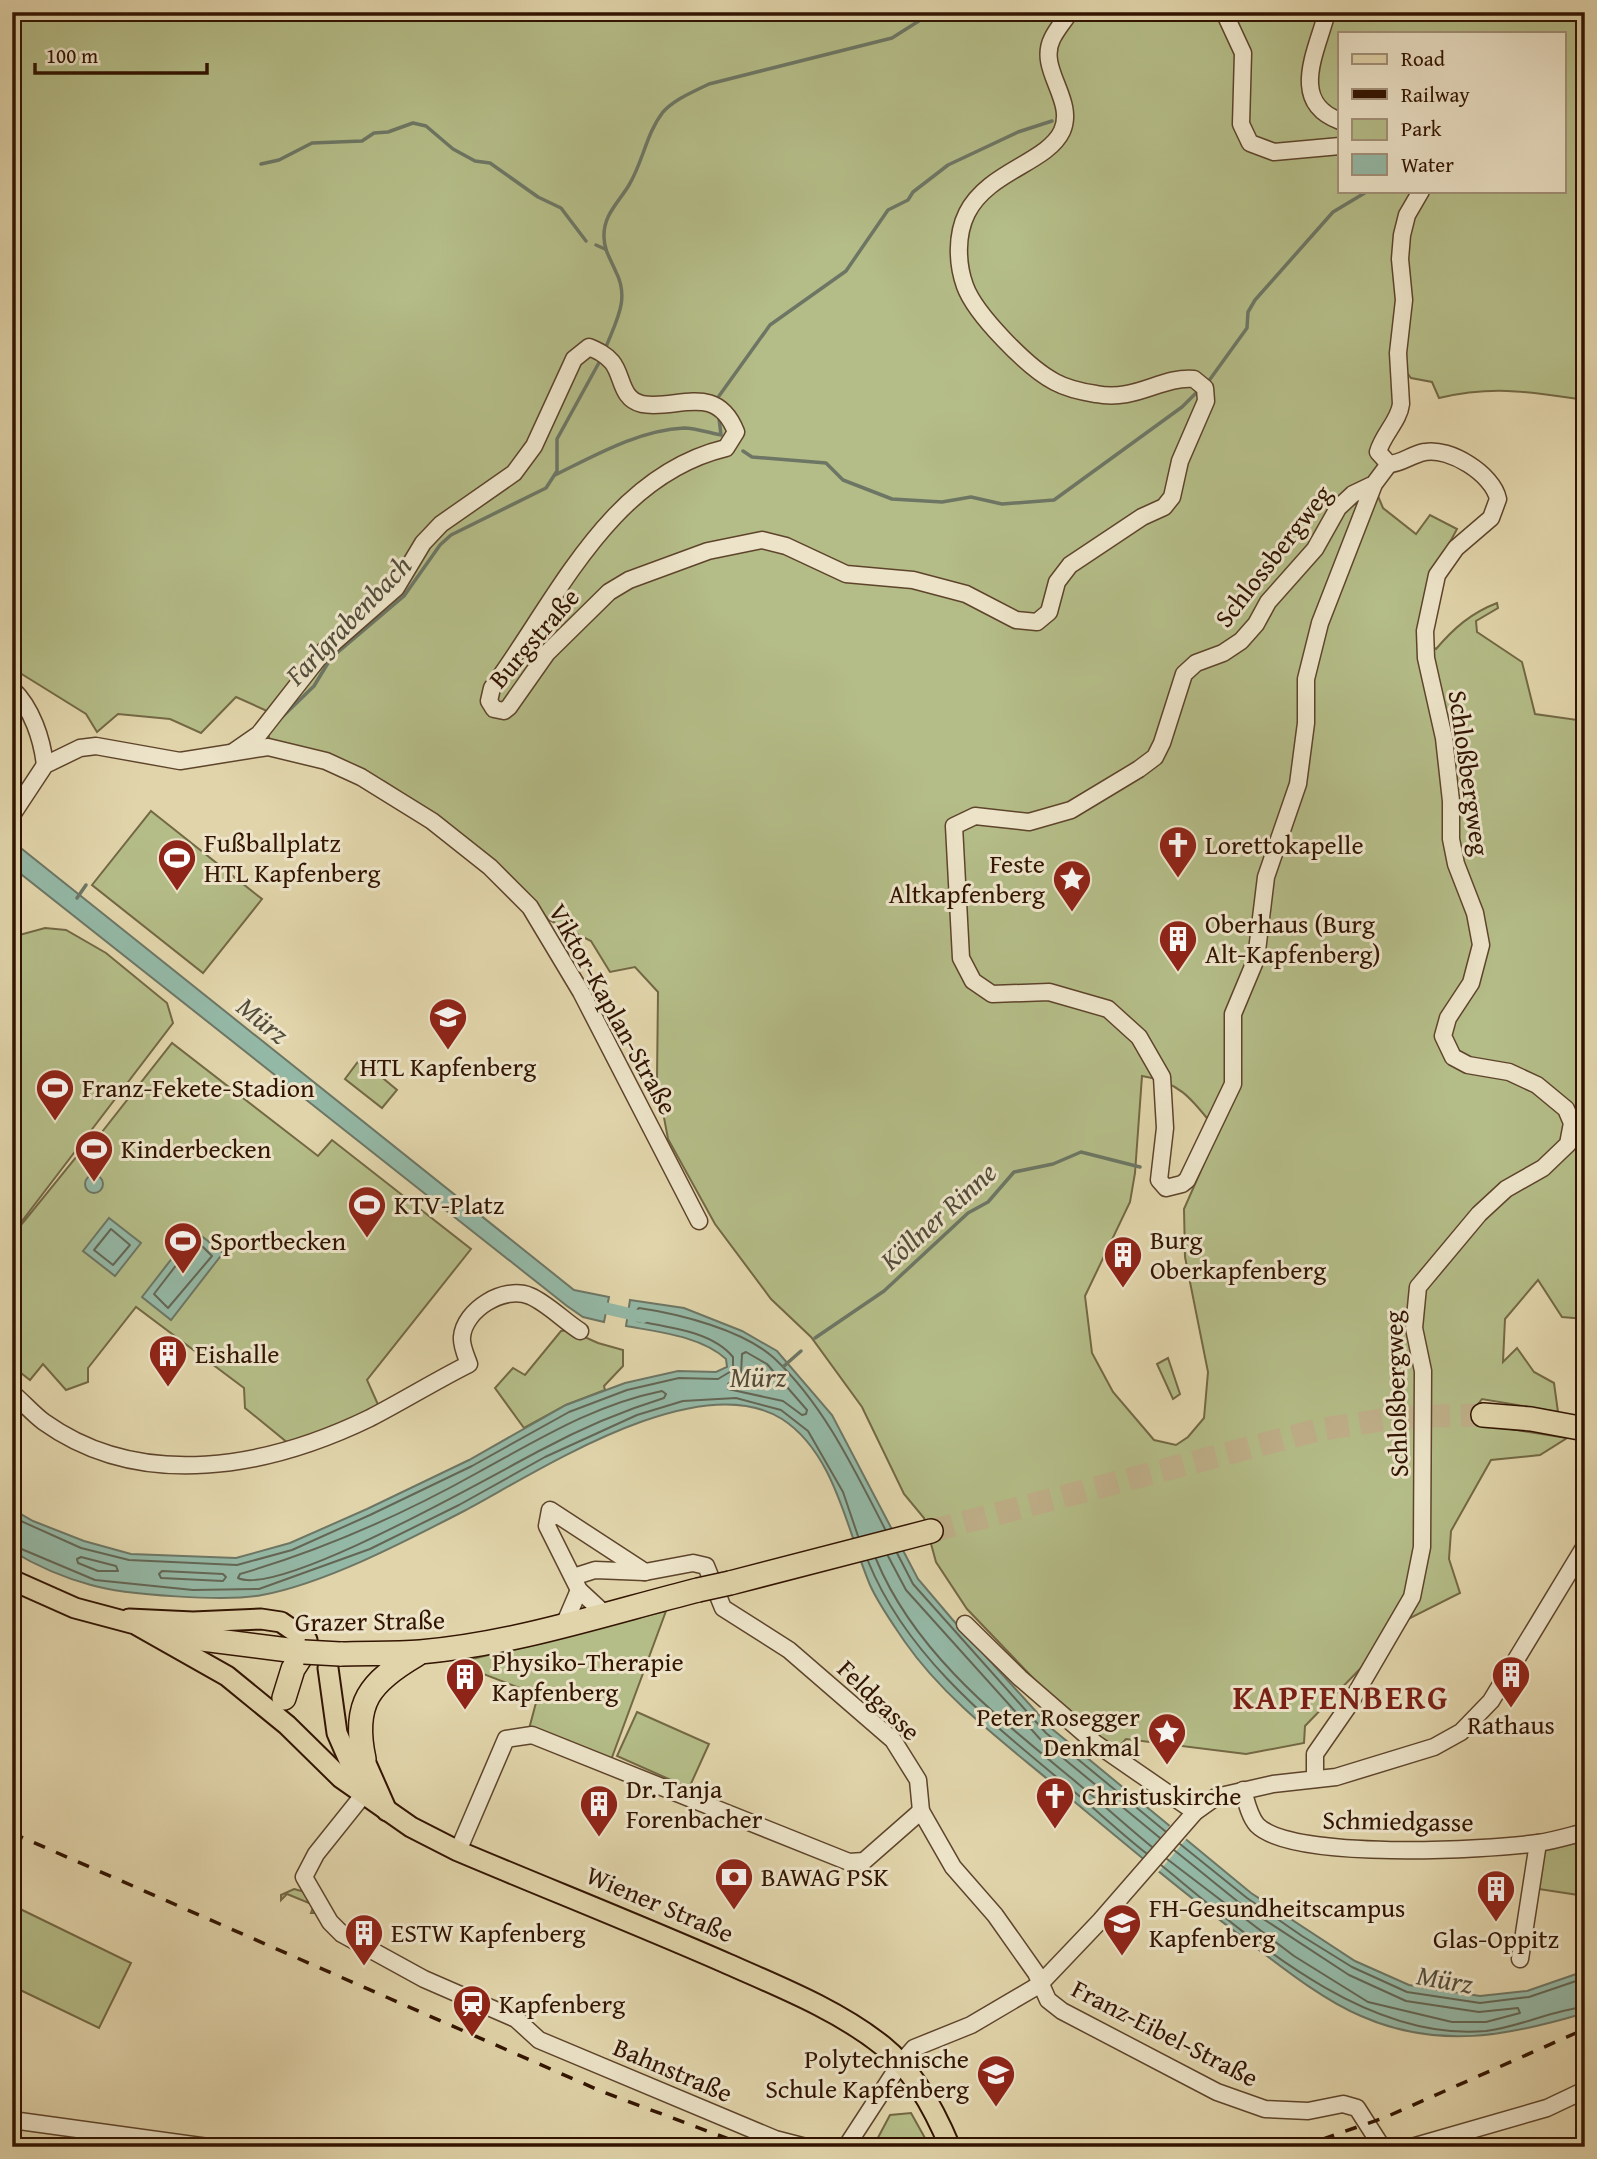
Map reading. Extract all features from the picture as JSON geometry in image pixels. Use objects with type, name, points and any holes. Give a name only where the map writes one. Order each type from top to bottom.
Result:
[{"type":"highway","points":[[1483,1415],[1531,1419],[1585,1429]]},
{"type":"highway","name":"Grazer Straße","points":[[202,1639],[306,1646],[334,1661],[388,1661],[420,1652],[564,1625],[931,1531]]},
{"type":"highway","points":[[284,1698],[293,1669],[306,1646]]},
{"type":"highway","points":[[364,1759],[360,1740],[363,1706],[388,1661]]},
{"type":"main road","points":[[12,1580],[75,1608],[135,1624],[228,1676],[287,1725],[341,1778],[364,1794]]},
{"type":"main road","points":[[113,1619],[193,1622],[261,1619],[281,1622],[306,1646]]},
{"type":"main road","name":"Grazer Straße","points":[[135,1624],[202,1639]]},
{"type":"main road","points":[[334,1661],[337,1733],[364,1794]]},
{"type":"main road","points":[[284,1698],[287,1725]]},
{"type":"main road","points":[[364,1759],[388,1812]]},
{"type":"main road","name":"Wiener Straße","points":[[364,1794],[388,1812],[458,1850],[648,1928],[815,2004],[879,2043],[900,2064],[929,2104],[950,2147]]},
{"type":"street","name":"Burgstraße","points":[[233,752],[259,734],[290,698],[324,651],[396,588],[423,543],[441,524],[514,473],[534,446],[574,359],[581,350],[589,347],[604,354],[614,364],[629,397],[641,404],[674,403],[691,399],[710,404],[724,414],[736,432],[726,449],[685,462],[626,505],[606,525],[567,575],[492,688],[489,701],[494,709],[504,711],[509,706],[547,653],[609,592],[629,580],[708,551],[762,540],[786,546],[846,574],[913,580],[966,594],[1016,620],[1027,622],[1043,618],[1049,612],[1057,582],[1070,565],[1167,503],[1188,440],[1206,401],[1205,388],[1194,379],[1171,381],[1127,395],[1097,395],[1056,383],[1027,364],[965,288],[959,245],[967,214],[980,193],[997,179],[1049,147],[1064,126],[1067,118],[1063,99],[1049,55],[1051,40],[1070,12]]},
{"type":"street","points":[[1224,12],[1243,53],[1241,124],[1250,143],[1274,152],[1338,146]]},
{"type":"street","points":[[1327,12],[1308,79],[1309,90],[1315,105],[1325,115],[1338,120]]},
{"type":"street","points":[[1388,464],[1378,452],[1382,437],[1400,412],[1401,404],[1398,354],[1404,300],[1400,259],[1402,235],[1407,215],[1420,192]]},
{"type":"street","name":"Schloßbergweg","points":[[1315,1779],[1315,1754],[1394,1631],[1412,1597],[1422,1547],[1424,1475],[1423,1371],[1414,1328],[1418,1287],[1479,1214],[1506,1189],[1543,1168],[1568,1144],[1572,1123],[1566,1109],[1537,1085],[1509,1072],[1468,1065],[1454,1057],[1445,1045],[1443,1036],[1448,1018],[1471,983],[1481,946],[1475,913],[1456,864],[1451,839],[1451,801],[1444,738],[1426,658],[1425,631],[1437,575],[1456,548],[1491,518],[1498,499],[1490,482],[1446,454],[1424,452],[1388,464]]},
{"type":"street","name":"Schlossbergweg","points":[[1374,484],[1353,494],[1338,508],[1315,549],[1268,602],[1256,624],[1241,641],[1223,653],[1196,663],[1184,674],[1155,757],[1071,810],[1029,822],[975,816],[954,826],[961,958],[973,981],[992,994],[1049,992],[1108,1009],[1139,1037],[1162,1077],[1165,1128],[1159,1180],[1167,1188],[1187,1180],[1233,1084],[1233,1014],[1256,959],[1266,877],[1298,784],[1306,723],[1306,679],[1320,623],[1374,484],[1388,464]]},
{"type":"street","points":[[12,689],[31,715],[43,743],[45,765],[12,815]]},
{"type":"street","name":"Viktor-Kaplan-Straße","points":[[45,765],[80,748],[96,746],[180,761],[268,747],[326,761],[360,777],[432,821],[512,888],[530,907],[581,992],[699,1221]]},
{"type":"street","points":[[12,1393],[44,1422],[83,1443],[121,1457],[158,1465],[203,1467],[260,1457],[317,1440],[370,1418],[469,1364],[461,1339],[466,1324],[474,1312],[498,1297],[529,1295],[580,1331]]},
{"type":"street","points":[[612,1613],[576,1583],[547,1526],[550,1510],[645,1572]]},
{"type":"street","points":[[846,2147],[900,2064],[919,2045],[971,2025],[1039,1985],[1143,1874],[1195,1812],[1216,1797],[1244,1790],[1336,1777],[1434,1747],[1473,1721],[1509,1673],[1585,1546]]},
{"type":"street","name":"Feldgasse","points":[[576,1583],[595,1570],[645,1572],[693,1563],[706,1566],[723,1608],[789,1650],[893,1740],[918,1780],[921,1811],[953,1867],[996,1915],[1036,1973],[1039,1985]]},
{"type":"street","points":[[564,1625],[576,1583]]},
{"type":"street","points":[[965,1624],[1020,1678],[1095,1743],[1195,1812]]},
{"type":"street","points":[[458,1850],[506,1739],[532,1735],[849,1863],[864,1861],[921,1811]]},
{"type":"street","name":"Schmiedgasse","points":[[1244,1790],[1257,1825],[1271,1833],[1331,1849],[1459,1848],[1538,1843]]},
{"type":"street","name":"Bahnstraße","points":[[364,1794],[316,1854],[304,1877],[337,1929],[409,1971],[516,2019],[539,2040],[775,2139],[806,2147]]},
{"type":"street","points":[[1520,1959],[1538,1843],[1585,1832]]},
{"type":"street","name":"Franz-Eibel-Straße","points":[[1039,1985],[1048,2000],[1062,2011],[1217,2092],[1265,2109],[1288,2112],[1343,2104],[1357,2109],[1382,2147]]},
{"type":"street","points":[[1412,2147],[1548,2108],[1585,2090]]},
{"type":"street","points":[[12,2120],[208,2147]]},
{"type":"green space","points":[[12,12],[1585,12],[1585,400],[1529,392],[1495,391],[1439,398],[1432,382],[1411,378],[1404,369],[1408,299],[1406,244],[1411,220],[1425,192],[1566,192],[1566,32],[1338,32],[1338,116],[1327,113],[1312,90],[1306,96],[1310,108],[1338,125],[1338,192],[1416,192],[1403,217],[1397,240],[1399,305],[1393,357],[1397,398],[1394,414],[1371,448],[1381,468],[1372,482],[1383,508],[1416,534],[1430,515],[1457,529],[1434,572],[1421,641],[1436,649],[1464,622],[1497,603],[1498,608],[1476,621],[1477,632],[1522,662],[1535,714],[1585,721],[1585,1319],[1562,1317],[1538,1280],[1505,1319],[1503,1362],[1517,1348],[1534,1372],[1554,1383],[1558,1412],[1482,1399],[1479,1403],[1484,1403],[1485,1425],[1567,1438],[1540,1455],[1491,1460],[1451,1531],[1449,1559],[1460,1593],[1408,1619],[1305,1726],[1304,1743],[1246,1754],[1126,1739],[1115,1751],[1055,1701],[967,1609],[936,1562],[924,1518],[904,1494],[862,1407],[811,1337],[771,1299],[715,1224],[668,1139],[657,1080],[658,992],[635,967],[610,972],[591,941],[549,920],[498,865],[447,823],[385,782],[293,745],[270,741],[267,729],[275,722],[265,710],[236,697],[201,733],[170,719],[118,714],[97,732],[86,714],[12,668]],"holes":[[[1142,1076],[1167,1083],[1186,1095],[1218,1132],[1184,1209],[1185,1257],[1208,1372],[1204,1418],[1188,1437],[1176,1445],[1154,1440],[1113,1392],[1092,1353],[1085,1296],[1130,1202],[1135,1173]]]},
{"type":"green space","name":"Fußballplatz HTL Kapfenberg","points":[[151,811],[262,899],[203,973],[92,885]]},
{"type":"green space","points":[[45,928],[66,930],[106,953],[167,1003],[173,1023],[19,1225],[94,1135],[98,1137],[172,1043],[318,1156],[332,1140],[471,1249],[367,1380],[380,1409],[288,1443],[245,1408],[244,1388],[136,1307],[88,1368],[88,1382],[66,1390],[43,1364],[30,1380],[12,1366],[12,1225],[17,1224],[12,1221],[12,937]]},
{"type":"green space","points":[[360,1059],[397,1090],[382,1108],[345,1079]]},
{"type":"green space","points":[[569,1330],[598,1343],[623,1350],[623,1366],[604,1386],[605,1390],[566,1405],[524,1428],[495,1388],[513,1368],[525,1375],[561,1331]]},
{"type":"green space","points":[[1168,1358],[1180,1394],[1173,1399],[1157,1364]]},
{"type":"green space","points":[[666,1611],[611,1760],[529,1729],[538,1695],[473,1670],[472,1659]]},
{"type":"green space","points":[[637,1712],[709,1744],[689,1788],[617,1756]]},
{"type":"green space","points":[[1585,1836],[1585,1896],[1532,1888],[1537,1850]]},
{"type":"green space","points":[[294,1889],[309,1893],[318,1913],[311,1913],[314,1905],[287,1894],[281,1900],[281,1895]]},
{"type":"green space","points":[[12,1905],[131,1963],[99,2028],[12,1986]]},
{"type":"green space","points":[[911,2113],[930,2147],[873,2147],[890,2115]]},
{"type":"water","name":"Mürz","points":[[12,841],[574,1290],[609,1297],[604,1322],[583,1317],[567,1306],[12,867]]},
{"type":"water","name":"Kinderbecken","points":[[94,1175],[100,1178],[103,1184],[100,1190],[94,1193],[88,1190],[85,1184],[88,1178]]},
{"type":"water","points":[[109,1218],[141,1243],[115,1276],[83,1251]]},
{"type":"water","name":"Sportbecken","points":[[194,1230],[223,1253],[171,1320],[142,1297]]},
{"type":"water","points":[[630,1300],[684,1308],[742,1331],[777,1351],[832,1415],[918,1579],[952,1619],[1051,1728],[1251,1893],[1355,1961],[1409,1985],[1480,1996],[1527,1991],[1585,1971],[1585,2013],[1501,2033],[1445,2036],[1418,2033],[1390,2027],[1361,2016],[1290,1973],[1133,1850],[959,1704],[921,1664],[886,1614],[862,1564],[837,1494],[815,1452],[800,1434],[782,1419],[747,1406],[707,1405],[664,1414],[620,1430],[575,1450],[464,1511],[365,1560],[312,1581],[262,1595],[202,1598],[106,1589],[61,1575],[12,1551],[12,1509],[33,1521],[84,1541],[131,1554],[236,1558],[290,1543],[367,1509],[469,1460],[566,1405],[625,1383],[678,1371],[716,1372],[727,1367],[726,1359],[716,1351],[692,1340],[626,1326]]},
{"type":"pier","points":[[1172,1823],[1188,1837],[1156,1875],[1140,1862]]},
{"type":"waterway","name":"Farlgrabenbach","points":[[606,347],[620,310],[622,291],[605,246],[604,229],[612,209],[634,176],[652,129],[663,112],[709,84],[892,38],[933,12]]},
{"type":"waterway","points":[[719,396],[770,325],[846,271],[888,210],[908,200],[913,192],[948,165],[1018,132],[1052,121]]},
{"type":"waterway","points":[[261,164],[279,160],[312,143],[362,141],[374,133],[388,132],[413,123],[426,126],[453,149],[475,161],[490,163],[538,197],[561,208],[586,241]]},
{"type":"waterway","points":[[1208,382],[1247,328],[1248,312],[1255,300],[1333,212],[1366,192]]},
{"type":"waterway","points":[[596,245],[605,249]]},
{"type":"waterway","name":"Farlgrabenbach","points":[[281,718],[314,686],[331,658],[404,596],[440,545],[451,535],[546,488],[557,471],[557,439],[601,359]]},
{"type":"waterway","points":[[743,451],[752,457],[826,463],[843,480],[892,499],[942,502],[971,497],[1002,504],[1054,500],[1182,407],[1197,392]]},
{"type":"waterway","points":[[555,475],[617,445],[650,434],[684,428],[721,435],[719,418]]},
{"type":"waterway","name":"Farlgrabenbach","points":[[77,898],[86,885]]},
{"type":"waterway","name":"Köllner Rinne","points":[[815,1338],[884,1291],[968,1213],[988,1202],[1014,1172],[1053,1164],[1081,1152],[1140,1167]]},
{"type":"waterway","name":"Mürz","points":[[592,1305],[643,1317]]},
{"type":"waterway","name":"Köllner Rinne","points":[[784,1366],[801,1351]]},
{"type":"tunnel","points":[[931,1531],[1317,1430],[1401,1417],[1483,1415]]},
{"type":"railway","points":[[12,1833],[603,2092],[750,2147]]},
{"type":"railway","points":[[1300,2147],[1386,2117],[1585,2029]]},
{"type":"place","name":"Lorettokapelle","points":[[1178,879]]},
{"type":"place","name":"Fußballplatz HTL Kapfenberg","points":[[177,892]]},
{"type":"place","name":"Feste Altkapfenberg","points":[[1072,913]]},
{"type":"place","name":"Oberhaus (Burg Alt-Kapfenberg)","points":[[1178,973]]},
{"type":"place","name":"HTL Kapfenberg","points":[[448,1051]]},
{"type":"place","name":"Franz-Fekete-Stadion","points":[[55,1122]]},
{"type":"place","name":"Kinderbecken","points":[[94,1183]]},
{"type":"place","name":"KTV-Platz","points":[[367,1239]]},
{"type":"place","name":"Sportbecken","points":[[183,1275]]},
{"type":"place","name":"Burg Oberkapfenberg","points":[[1123,1289]]},
{"type":"place","name":"Eishalle","points":[[168,1388]]},
{"type":"place","name":"Rathaus","points":[[1511,1709]]},
{"type":"place","name":"Physiko-Therapie Kapfenberg","points":[[465,1711]]},
{"type":"place","name":"Peter Rosegger Denkmal","points":[[1167,1766]]},
{"type":"place","name":"Christuskirche","points":[[1055,1830]]},
{"type":"place","name":"Dr. Tanja Forenbacher","points":[[599,1838]]},
{"type":"place","name":"BAWAG PSK","points":[[734,1911]]},
{"type":"place","name":"Glas-Oppitz","points":[[1496,1923]]},
{"type":"place","name":"FH-Gesundheitscampus Kapfenberg","points":[[1122,1957]]},
{"type":"place","name":"ESTW Kapfenberg","points":[[364,1967]]},
{"type":"place","name":"Kapfenberg","points":[[472,2038]]},
{"type":"place","name":"Polytechnische Schule Kapfenberg","points":[[996,2108]]},
{"type":"district","name":"KAPFENBERG","points":[[1341,1697]]}]
